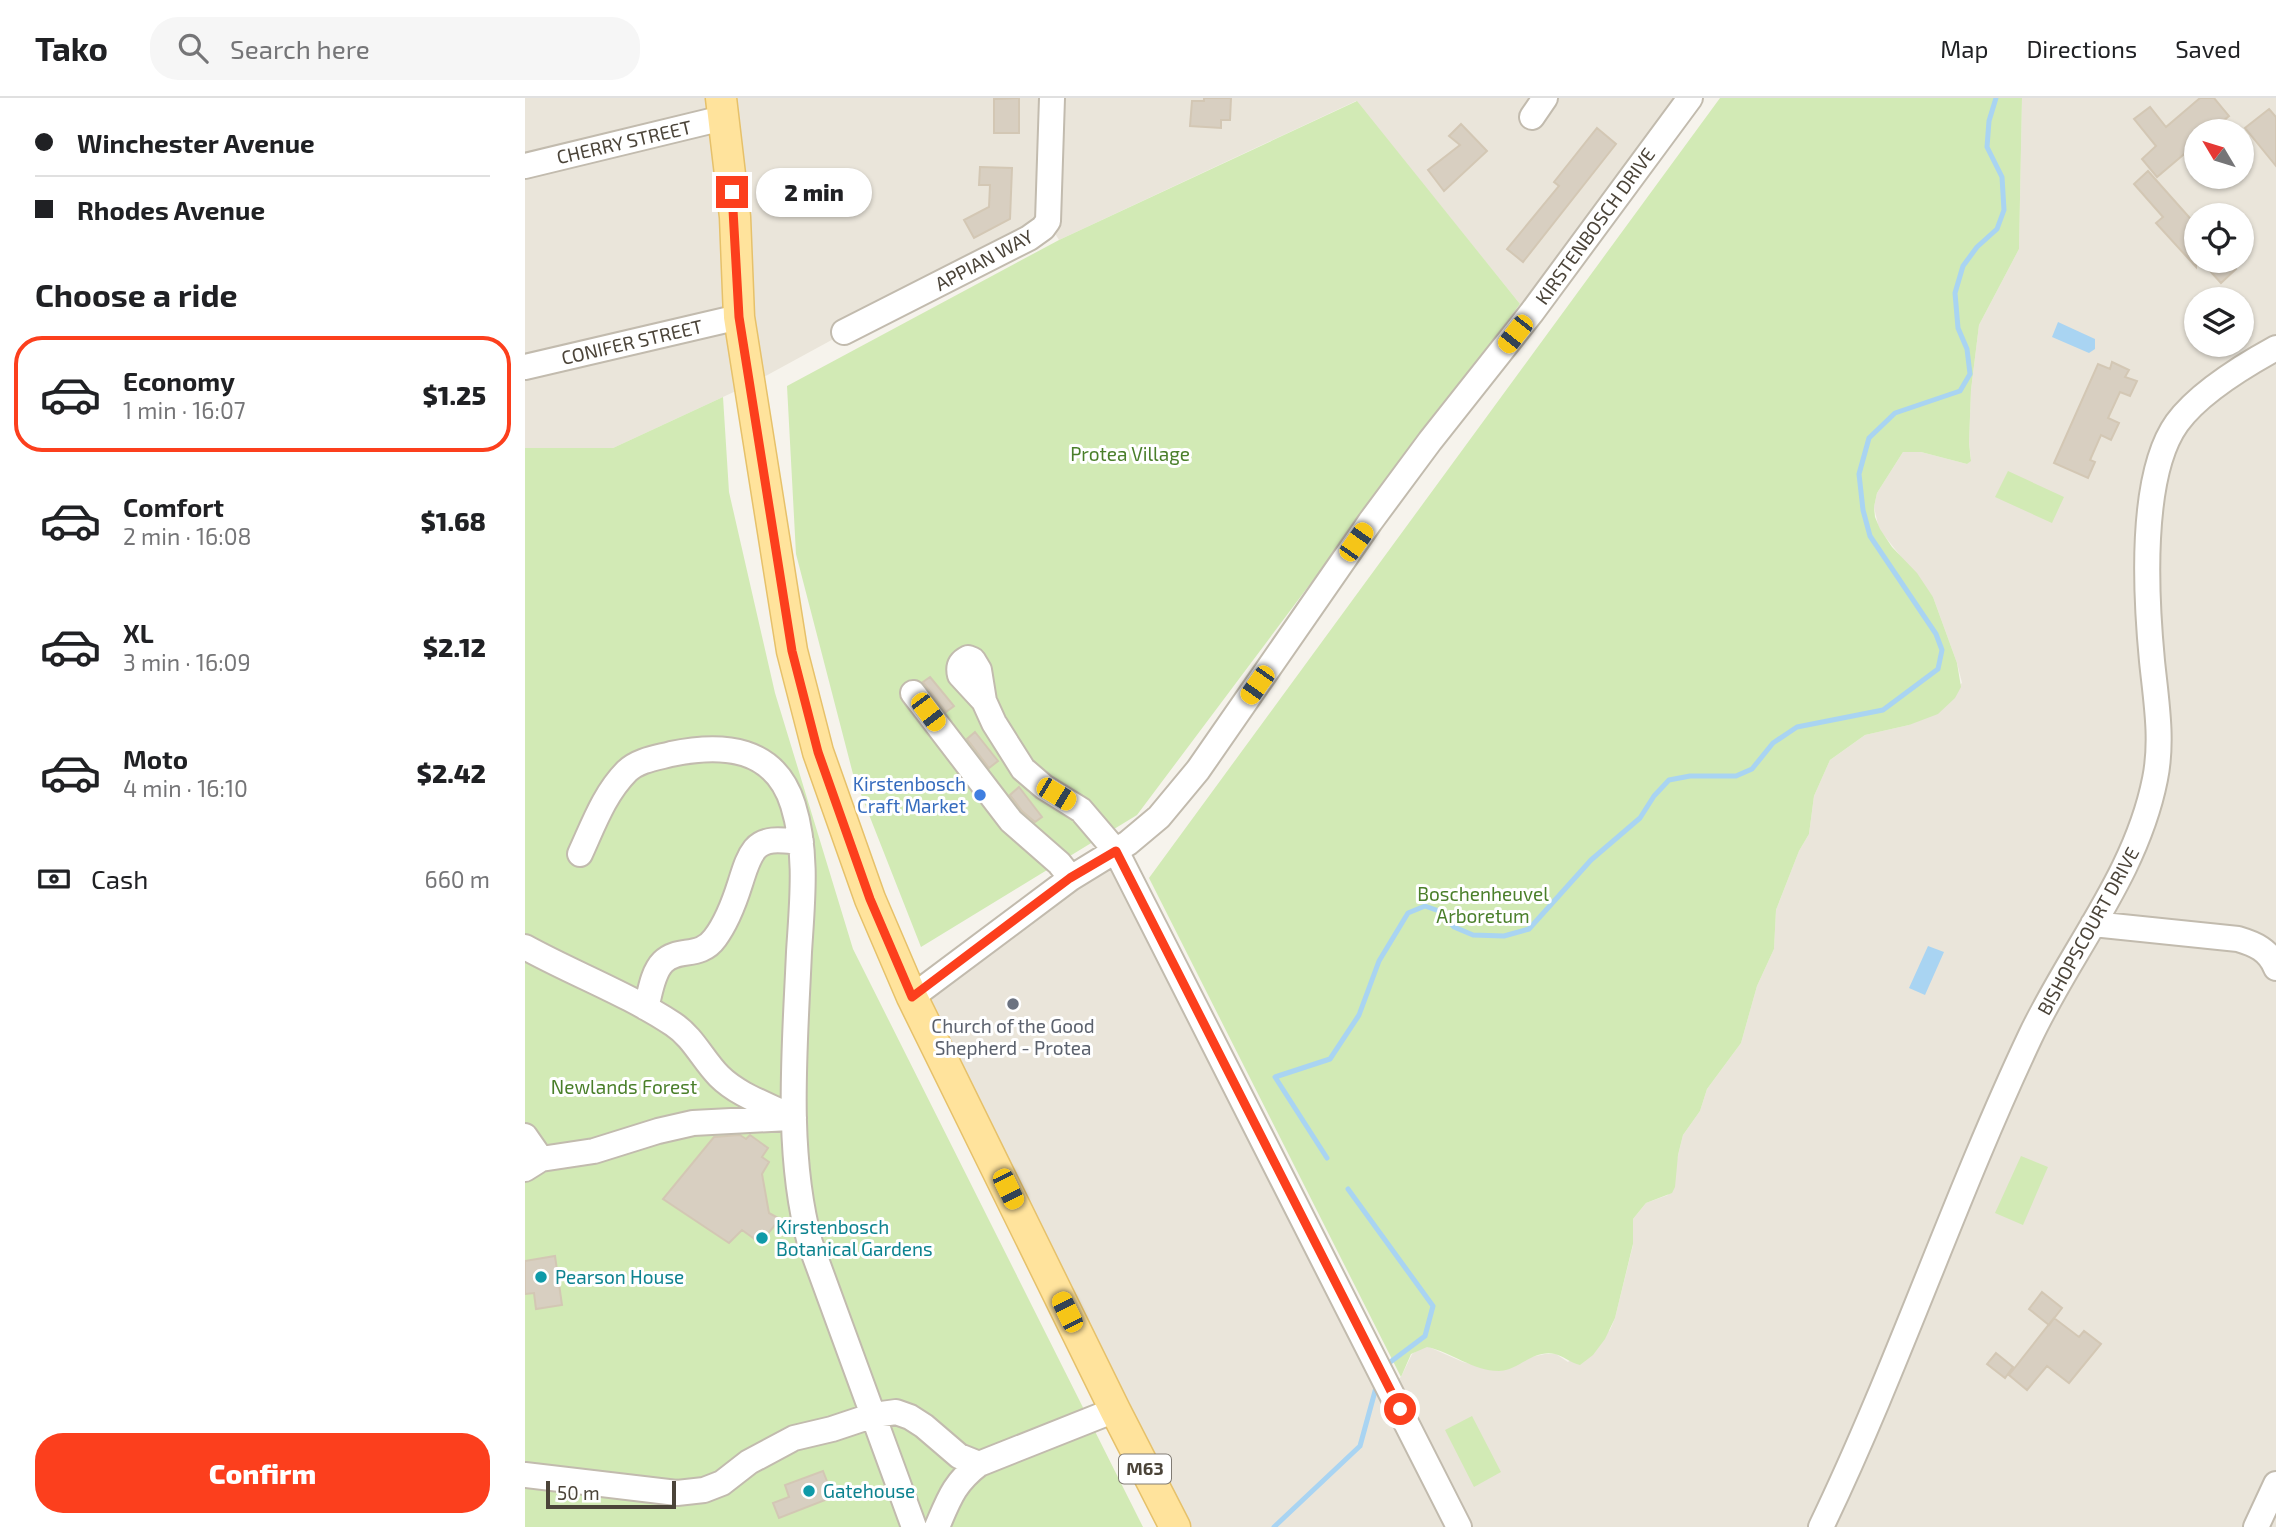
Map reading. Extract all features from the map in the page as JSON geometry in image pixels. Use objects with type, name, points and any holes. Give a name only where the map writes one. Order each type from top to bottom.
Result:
[{"type":"main road","name":"M63","points":[[722,108],[735,217],[739,317],[795,663],[818,752],[870,899],[912,997],[1175,1527]]},
{"type":"street","name":"APPIAN WAY","points":[[844,332],[1029,238],[1043,228],[1048,221],[1052,98]]},
{"type":"street","name":"KIRSTENBOSCH DRIVE","points":[[912,997],[1070,878],[1116,851],[1159,817],[1198,770],[1370,522],[1532,312],[1690,98]]},
{"type":"street","name":"CHERRY STREET","points":[[525,166],[722,108]]},
{"type":"street","name":"CONIFER STREET","points":[[525,367],[739,317]]},
{"type":"street","name":"BISHOPSCOURT DRIVE","points":[[1821,1527],[1877,1405],[2030,1036],[2059,980],[2125,871],[2143,825],[2156,776],[2159,725],[2148,615],[2148,552],[2151,509],[2162,453],[2178,422],[2207,394],[2241,368],[2276,348]]},
{"type":"street","points":[[913,693],[1011,821],[1059,863],[1070,878]]},
{"type":"street","points":[[984,701],[1007,746],[1023,769],[1044,787],[1081,810],[1116,851],[1459,1527]]},
{"type":"street","points":[[580,854],[603,804],[628,770],[642,762],[687,751],[717,748],[755,758],[773,769],[785,782],[794,806],[801,842],[804,892],[799,950],[794,1118],[801,1212],[915,1527]]},
{"type":"street","points":[[646,1008],[662,962],[672,956],[700,952],[713,941],[725,922],[747,861],[755,849],[764,842],[776,840],[801,842]]},
{"type":"street","points":[[2093,924],[2238,939],[2256,944],[2266,952],[2276,968]]},
{"type":"street","points":[[525,947],[676,1025],[717,1074],[734,1089],[794,1118]]},
{"type":"street","points":[[525,1136],[533,1164],[594,1152],[658,1131],[693,1123],[794,1118]]},
{"type":"street","points":[[937,1527],[961,1478],[979,1464],[1115,1410]]},
{"type":"street","points":[[525,1475],[677,1493],[704,1490],[722,1483],[758,1456],[794,1438],[874,1415],[896,1412],[910,1417],[959,1456],[979,1464]]},
{"type":"street","points":[[2256,1527],[2276,1484]]},
{"type":"shaded area","points":[[525,98],[1690,98],[1532,312],[1520,304],[1356,101],[1059,240],[1048,222],[751,384],[613,448],[525,448]]},
{"type":"shaded area","points":[[2022,98],[2276,98],[2276,1527],[1175,1527],[912,997],[1116,851],[1389,1385],[1401,1377],[1412,1354],[1423,1347],[1429,1347],[1463,1362],[1501,1371],[1531,1357],[1545,1354],[1556,1354],[1568,1362],[1610,1330],[1633,1245],[1633,1219],[1646,1203],[1668,1195],[1683,1135],[1700,1111],[1707,1089],[1741,1043],[1757,986],[1774,949],[1776,910],[1799,851],[1809,834],[1814,796],[1830,760],[1865,735],[1909,725],[1962,683],[1933,597],[1879,529],[1874,507],[1877,493],[1903,452],[1921,452],[1967,464],[1971,459],[1971,390],[1979,325],[2019,249]]},
{"type":"green space","name":"Boschenheuvel Arboretum","points":[[1720,98],[2022,98],[2019,249],[1979,325],[1971,390],[1971,461],[1967,464],[1921,452],[1903,452],[1877,493],[1874,507],[1880,529],[1892,547],[1917,573],[1933,597],[1957,663],[1961,687],[1955,698],[1938,714],[1909,725],[1865,735],[1830,760],[1814,796],[1809,834],[1799,851],[1776,910],[1774,949],[1757,986],[1741,1043],[1707,1089],[1700,1111],[1683,1135],[1672,1193],[1646,1203],[1633,1219],[1633,1244],[1615,1318],[1605,1339],[1593,1355],[1580,1365],[1547,1353],[1513,1368],[1499,1371],[1471,1365],[1427,1347],[1411,1354],[1401,1377],[1149,878]]},
{"type":"green space","name":"Protea Village","points":[[1357,101],[1520,304],[1137,815],[921,947],[853,774],[796,554],[787,386],[1059,240]]},
{"type":"green space","name":"Kirstenbosch Botanical Gardens","points":[[723,397],[729,492],[775,693],[853,949],[1143,1527],[525,1527],[525,448],[613,448]]},
{"type":"green space","points":[[2008,471],[2064,497],[2052,523],[1995,497]]},
{"type":"green space","points":[[2021,1156],[2048,1167],[2023,1225],[1995,1213]]},
{"type":"green space","points":[[1472,1416],[1501,1472],[1474,1487],[1445,1430]]},
{"type":"water","points":[[2058,322],[2095,339],[2095,349],[2089,353],[2052,337]]},
{"type":"water","points":[[1928,946],[1944,952],[1925,995],[1909,988]]},
{"type":"building","points":[[1019,98],[1019,133],[994,133],[994,99]]},
{"type":"building","points":[[1204,98],[1231,98],[1230,120],[1221,120],[1221,128],[1190,126],[1192,101],[1204,101]]},
{"type":"building","points":[[2200,98],[2214,98],[2229,116],[2225,119],[2184,119],[2184,154],[2157,177],[2142,159],[2156,146],[2134,119],[2150,107],[2166,127]]},
{"type":"building","points":[[2269,109],[2276,117],[2276,166],[2254,139],[2254,121]]},
{"type":"building","points":[[1461,124],[1487,151],[1444,191],[1428,170],[1460,145],[1449,136]]},
{"type":"building","points":[[1597,128],[1616,144],[1523,262],[1507,249],[1559,186],[1554,182]]},
{"type":"building","points":[[980,167],[1012,168],[1010,219],[974,238],[964,220],[989,207],[990,185],[979,185]]},
{"type":"building","points":[[2148,171],[2184,212],[2184,254],[2156,223],[2163,217],[2134,184]]},
{"type":"building","points":[[2212,273],[2232,273],[2221,283]]},
{"type":"building","points":[[2112,362],[2129,370],[2125,377],[2137,381],[2130,396],[2120,392],[2108,418],[2119,423],[2111,440],[2101,435],[2090,460],[2095,462],[2088,478],[2054,463],[2098,364],[2110,369]]},
{"type":"building","points":[[930,677],[954,706],[946,712],[923,682]]},
{"type":"building","points":[[975,732],[998,761],[989,768],[967,739]]},
{"type":"building","points":[[1019,787],[1042,817],[1035,822],[1010,795]]},
{"type":"building","points":[[740,1135],[746,1139],[750,1135],[768,1148],[762,1157],[769,1162],[762,1174],[769,1213],[780,1219],[760,1243],[742,1230],[729,1243],[663,1199],[714,1137]]},
{"type":"building","name":"Pearson House","points":[[555,1256],[562,1305],[536,1309],[534,1293],[525,1294],[525,1261]]},
{"type":"building","points":[[2042,1292],[2062,1308],[2049,1325],[2029,1309]]},
{"type":"building","points":[[2054,1318],[2079,1337],[2084,1331],[2101,1344],[2069,1383],[2047,1366],[2027,1390],[2009,1375]]},
{"type":"building","points":[[1996,1353],[2013,1367],[2005,1378],[1987,1364]]},
{"type":"building","name":"Gatehouse","points":[[823,1471],[833,1497],[779,1518],[773,1503],[789,1497],[785,1485]]},
{"type":"waterway","points":[[1327,1158],[1275,1077],[1330,1059],[1359,1015],[1379,961],[1408,913],[1425,906],[1439,911],[1454,927],[1473,935],[1504,936],[1529,929],[1591,860],[1640,818],[1654,796],[1669,780],[1690,776],[1736,776],[1752,769],[1773,743],[1797,727],[1883,710],[1938,669],[1942,650],[1936,634],[1870,536],[1863,510],[1859,474],[1869,438],[1895,413],[1960,391],[1970,374],[1967,349],[1958,328],[1955,293],[1963,266],[1977,247],[1997,229],[2004,210],[2002,177],[1987,147],[1989,121],[1996,98]]},
{"type":"waterway","points":[[1348,1189],[1433,1306],[1425,1336],[1385,1366]]},
{"type":"waterway","points":[[1274,1527],[1360,1446],[1377,1384]]},
{"type":"place","name":"Kirstenbosch Craft Market","points":[[980,795]]},
{"type":"place","name":"Church of the Good Shepherd - Protea","points":[[1013,1004]]},
{"type":"place","name":"Kirstenbosch Botanical Gardens","points":[[762,1238]]},
{"type":"place","name":"Pearson House","points":[[541,1277]]},
{"type":"place","name":"Gatehouse","points":[[809,1491]]},
{"type":"route","points":[[732,192],[739,317],[792,651],[818,752],[870,899],[912,997],[1070,878],[1116,851],[1400,1409]]},
{"type":"park label","name":"Newlands Forest","points":[[624,1087]]}]
